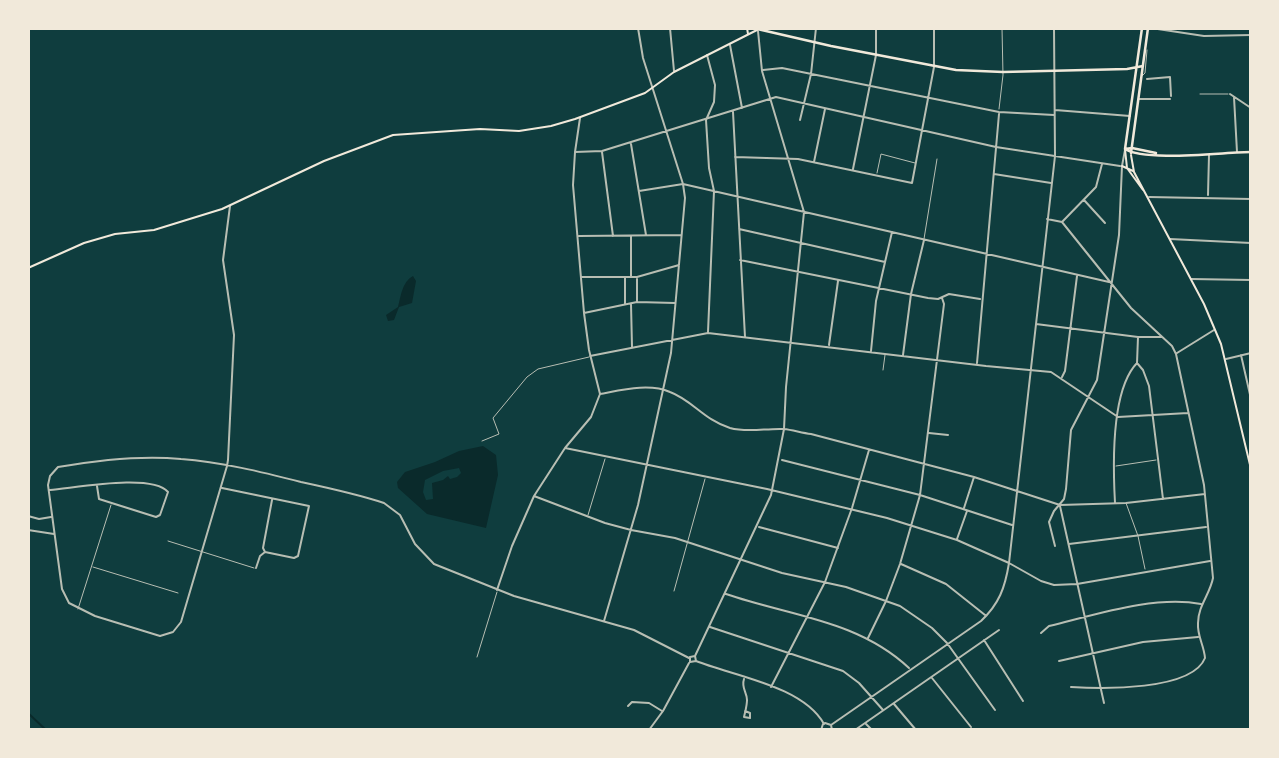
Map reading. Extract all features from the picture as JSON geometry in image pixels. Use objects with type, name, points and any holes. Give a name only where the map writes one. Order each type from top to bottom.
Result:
[{"type":"main road","points":[[747,28],[748,35]]},
{"type":"main road","points":[[753,28],[934,67],[1003,72],[1127,69],[1143,66]]},
{"type":"main road","points":[[28,268],[84,243],[115,234],[154,230],[230,206],[324,161],[393,135],[480,129],[519,131],[551,126],[580,117],[652,89],[674,72],[758,28]]},
{"type":"main road","points":[[1142,28],[1125,149],[1126,167],[1149,197]]},
{"type":"main road","points":[[1149,28],[1131,153],[1134,172],[1215,330],[1225,359],[1251,469]]},
{"type":"main road","points":[[1127,69],[1135,77]]},
{"type":"main road","points":[[1125,149],[1164,155]]},
{"type":"main road","points":[[1125,149],[1131,153],[1164,155],[1251,152]]},
{"type":"main road","points":[[1122,166],[1134,172]]},
{"type":"street","points":[[604,622],[631,530],[664,390],[673,340],[683,235],[683,184],[643,58],[638,28]]},
{"type":"street","points":[[670,28],[674,72]]},
{"type":"street","points":[[649,730],[663,711],[690,660],[695,656],[742,560],[773,491],[780,460],[804,212],[762,71],[758,28]]},
{"type":"street","points":[[800,120],[811,74],[816,28]]},
{"type":"street","points":[[853,170],[876,55],[876,28]]},
{"type":"street","points":[[735,157],[787,158],[912,183],[934,67],[934,28]]},
{"type":"street","points":[[977,363],[1003,72],[1002,28]]},
{"type":"street","points":[[230,206],[223,260],[234,335],[227,466],[181,622],[173,632],[165,636],[156,635],[78,610],[65,598],[62,589],[49,490],[50,476],[58,467],[128,458],[180,458],[227,466],[350,493],[384,503],[400,515],[426,559],[442,569],[497,590],[647,636],[690,660],[771,687],[808,704],[824,724],[831,725],[986,616],[998,602],[1009,564],[1055,156],[1054,28]]},
{"type":"street","points":[[1149,28],[1195,36],[1251,35]]},
{"type":"street","points":[[1181,34],[1182,28]]},
{"type":"street","points":[[729,44],[742,108]]},
{"type":"street","points":[[1141,78],[1146,71],[1148,52],[1145,48]]},
{"type":"street","points":[[707,55],[715,90],[706,120],[709,168],[714,191],[708,333]]},
{"type":"street","points":[[762,71],[782,68],[999,112],[1054,115]]},
{"type":"street","points":[[1138,99],[1170,97],[1170,77],[1147,79]]},
{"type":"street","points":[[1200,94],[1230,94],[1251,107]]},
{"type":"street","points":[[575,152],[602,151],[776,97],[996,147],[1122,166]]},
{"type":"street","points":[[1234,97],[1237,152]]},
{"type":"street","points":[[814,162],[825,108]]},
{"type":"street","points":[[1054,110],[1130,116]]},
{"type":"street","points":[[733,111],[745,337]]},
{"type":"street","points":[[477,657],[512,546],[534,496],[565,448],[590,417],[600,394],[583,313],[573,185],[580,117]]},
{"type":"street","points":[[631,143],[646,236]]},
{"type":"street","points":[[1055,546],[1049,522],[1066,489],[1070,430],[1097,380],[1119,235],[1125,149]]},
{"type":"street","points":[[602,151],[613,236]]},
{"type":"street","points":[[1208,197],[1209,154]]},
{"type":"street","points":[[876,175],[881,155],[915,163]]},
{"type":"street","points":[[903,356],[911,294],[924,239],[937,159]]},
{"type":"street","points":[[1062,222],[1098,183],[1103,163]]},
{"type":"street","points":[[993,173],[1052,183]]},
{"type":"street","points":[[639,191],[683,184],[1111,282]]},
{"type":"street","points":[[1149,197],[1251,199]]},
{"type":"street","points":[[1084,200],[1105,223]]},
{"type":"street","points":[[1047,219],[1062,222],[1142,320],[1163,337],[1176,354],[1205,494],[1213,578],[1198,623],[1198,636],[1205,655],[1204,661],[1197,669],[1169,680],[1131,687],[1071,687]]},
{"type":"street","points":[[738,229],[885,262]]},
{"type":"street","points":[[870,351],[878,288],[892,232]]},
{"type":"street","points":[[578,236],[683,235]]},
{"type":"street","points":[[631,236],[631,277]]},
{"type":"street","points":[[1170,239],[1251,243]]},
{"type":"street","points":[[740,260],[928,298],[942,298],[950,294],[981,300]]},
{"type":"street","points":[[581,277],[637,277],[680,265]]},
{"type":"street","points":[[1061,378],[1065,371],[1077,275]]},
{"type":"street","points":[[625,276],[625,305]]},
{"type":"street","points":[[637,277],[638,302]]},
{"type":"street","points":[[1190,279],[1251,280]]},
{"type":"street","points":[[829,346],[838,280]]},
{"type":"street","points":[[868,638],[900,564],[920,495],[944,304],[942,298]]},
{"type":"street","points":[[583,313],[638,302],[676,303]]},
{"type":"street","points":[[631,304],[632,348]]},
{"type":"street","points":[[1034,324],[1138,337],[1163,337]]},
{"type":"street","points":[[1176,354],[1215,330]]},
{"type":"street","points":[[482,441],[499,434],[493,418],[527,377],[538,369],[708,333],[1051,372],[1118,417],[1189,413]]},
{"type":"street","points":[[1115,504],[1114,466],[1118,417],[1124,383],[1136,363],[1138,337]]},
{"type":"street","points":[[1225,359],[1251,353]]},
{"type":"street","points":[[883,370],[886,354]]},
{"type":"street","points":[[1241,355],[1251,399]]},
{"type":"street","points":[[1136,363],[1146,377],[1163,500]]},
{"type":"street","points":[[600,394],[640,388],[664,390],[676,395],[709,419],[727,427],[741,430],[784,429],[870,449],[974,477],[1060,505],[1115,504],[1205,494]]},
{"type":"street","points":[[929,433],[948,435]]},
{"type":"street","points":[[565,448],[852,508],[957,540],[1047,584],[1077,584],[1210,561]]},
{"type":"street","points":[[771,687],[825,582],[839,548],[870,449]]},
{"type":"street","points":[[588,517],[606,456]]},
{"type":"street","points":[[1114,466],[1158,459]]},
{"type":"street","points":[[780,460],[861,478],[1013,526]]},
{"type":"street","points":[[674,592],[706,476]]},
{"type":"street","points":[[957,540],[974,477]]},
{"type":"street","points":[[49,490],[97,486],[147,482],[168,492],[160,515],[156,517],[99,499],[97,486]]},
{"type":"street","points":[[221,488],[309,506],[299,556],[294,558],[265,552]]},
{"type":"street","points":[[534,496],[631,530],[688,542],[782,573],[825,582],[886,601],[915,616],[947,643],[995,710]]},
{"type":"street","points":[[265,552],[263,548],[272,499]]},
{"type":"street","points":[[78,610],[111,503]]},
{"type":"street","points":[[1126,503],[1138,536],[1146,571]]},
{"type":"street","points":[[1060,505],[1104,703]]},
{"type":"street","points":[[28,516],[38,519],[52,517]]},
{"type":"street","points":[[758,527],[839,548]]},
{"type":"street","points":[[1068,544],[1207,527]]},
{"type":"street","points":[[28,530],[54,534]]},
{"type":"street","points":[[169,541],[256,568],[260,556],[265,552]]},
{"type":"street","points":[[900,564],[946,584],[986,616]]},
{"type":"street","points":[[91,567],[178,593]]},
{"type":"street","points":[[725,594],[764,607],[844,627],[885,648],[910,669]]},
{"type":"street","points":[[1041,633],[1049,626],[1146,605],[1177,602],[1202,605]]},
{"type":"street","points":[[709,626],[843,671],[872,696],[883,710]]},
{"type":"street","points":[[855,730],[999,630]]},
{"type":"street","points":[[1059,661],[1167,638],[1198,636]]},
{"type":"street","points":[[984,640],[1023,701]]},
{"type":"street","points":[[695,656],[696,661]]},
{"type":"street","points":[[932,677],[971,727]]},
{"type":"street","points":[[744,678],[742,685],[747,699],[745,711]]},
{"type":"street","points":[[628,706],[632,702],[640,701],[663,711]]},
{"type":"street","points":[[893,703],[916,730]]},
{"type":"street","points":[[865,723],[872,730]]},
{"type":"street","points":[[821,730],[824,724]]},
{"type":"street","points":[[831,725],[832,730]]},
{"type":"water","points":[[413,276],[416,281],[412,303],[399,307],[394,320],[388,321],[386,315],[398,307],[404,286]]},
{"type":"water","points":[[483,446],[496,455],[498,475],[486,528],[427,514],[398,488],[397,482],[405,472],[459,451]],"holes":[[[459,468],[461,473],[457,477],[450,479],[448,476],[432,483],[433,499],[426,500],[423,492],[425,480],[443,471]]]},
{"type":"waterway","points":[[28,713],[46,730]]}]
